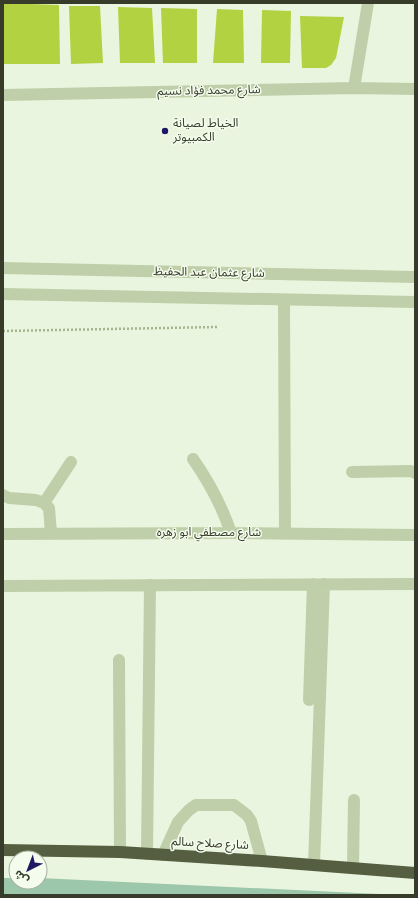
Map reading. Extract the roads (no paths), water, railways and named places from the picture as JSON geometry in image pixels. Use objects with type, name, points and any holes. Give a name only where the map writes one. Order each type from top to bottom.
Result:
[{"type":"highway","name":"شارع صلاح سالم","points":[[3,850],[120,852],[415,872]]},
{"type":"street","points":[[354,88],[368,3]]},
{"type":"street","name":"شارع محمد فؤاد نسيم","points":[[3,94],[354,88],[415,89]]},
{"type":"street","name":"شارع عثمان عبد الحفيظ","points":[[3,268],[415,277]]},
{"type":"street","name":"شارع عثمان عبد الحفيظ","points":[[3,294],[415,302]]},
{"type":"street","points":[[284,300],[285,534]]},
{"type":"street","points":[[193,459],[214,493],[223,511],[231,533]]},
{"type":"street","points":[[44,503],[71,462]]},
{"type":"street","points":[[352,472],[411,471],[415,473]]},
{"type":"street","points":[[3,495],[9,498],[36,500],[44,503],[49,508],[51,533]]},
{"type":"street","name":"شارع مصطفي ابو زهره","points":[[3,534],[231,533],[415,536]]},
{"type":"street","points":[[309,700],[318,584]]},
{"type":"street","points":[[314,865],[318,584]]},
{"type":"street","points":[[3,586],[415,584]]},
{"type":"street","points":[[147,854],[150,585]]},
{"type":"street","points":[[119,660],[120,852]]},
{"type":"street","points":[[353,868],[354,800]]},
{"type":"street","points":[[163,855],[178,822],[196,805],[234,805],[247,814],[251,821],[262,861]]},
{"type":"place","name":"الخياط لصيانة الكمبيوتر","points":[[165,131]]}]
